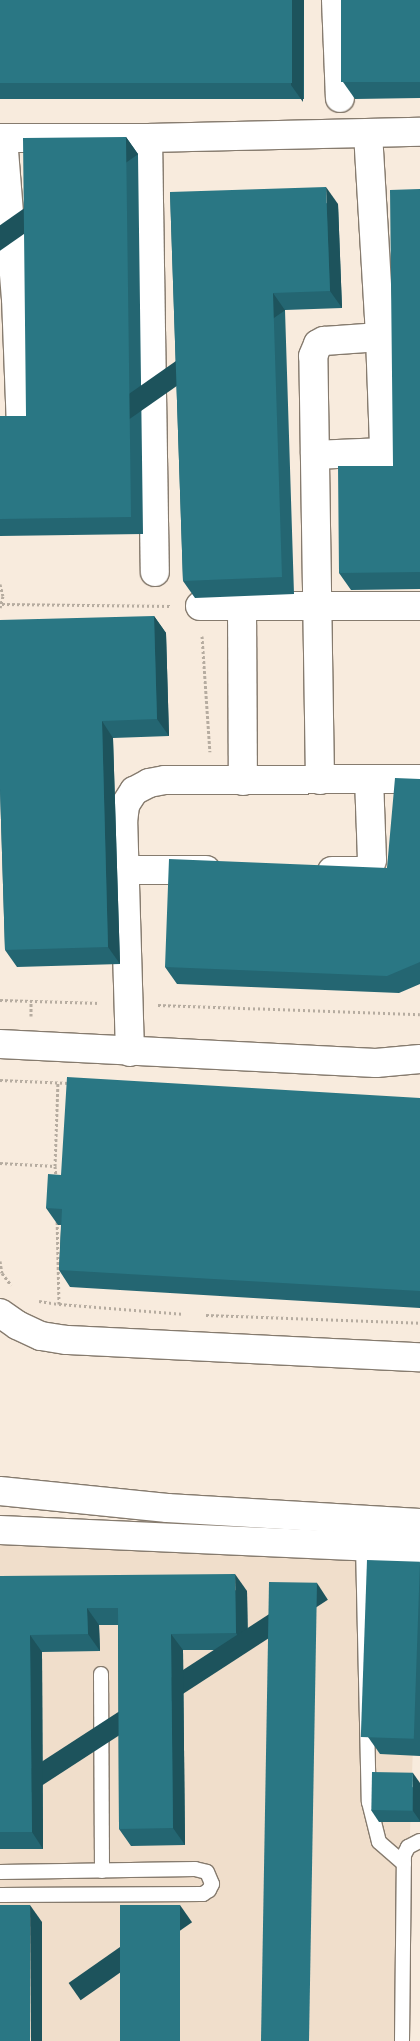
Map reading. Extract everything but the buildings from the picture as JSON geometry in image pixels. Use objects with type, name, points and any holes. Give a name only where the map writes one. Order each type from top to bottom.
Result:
[{"type":"street","points":[[336,0],[340,98]]},
{"type":"street","points":[[14,412],[1,138],[148,138],[420,132]]},
{"type":"street","points":[[315,455],[384,464],[380,336],[368,133]]},
{"type":"street","points":[[148,138],[155,572]]},
{"type":"street","points":[[320,780],[314,350],[318,344],[331,340],[380,336]]},
{"type":"street","points":[[200,606],[420,606]]},
{"type":"street","points":[[242,606],[243,781]]},
{"type":"street","points":[[130,1052],[123,870],[125,805],[134,791],[149,783],[166,780],[420,779]]},
{"type":"street","points":[[306,871],[361,871],[370,866],[372,860],[369,780]]},
{"type":"street","points":[[123,870],[229,871]]},
{"type":"street","points":[[0,1044],[376,1063],[420,1059]]},
{"type":"street","points":[[0,1313],[18,1325],[41,1336],[67,1340],[420,1357]]},
{"type":"street","points":[[0,1491],[167,1508],[420,1523]]},
{"type":"street","points":[[0,1530],[420,1549]]},
{"type":"lane","points":[[363,1546],[370,1802],[379,1842],[404,1864]]},
{"type":"lane","points":[[101,1674],[102,1872]]},
{"type":"lane","points":[[402,2041],[404,1855],[408,1847],[420,1841]]},
{"type":"lane","points":[[0,1872],[201,1870],[207,1872],[212,1884],[209,1890],[203,1894],[0,1896]]},
{"type":"path","points":[[0,584],[3,596],[1,606],[200,606],[212,781]]},
{"type":"path","points":[[0,1000],[420,1014]]},
{"type":"path","points":[[0,1080],[78,1083]]},
{"type":"path","points":[[56,1186],[58,1082]]},
{"type":"path","points":[[0,1163],[56,1166]]},
{"type":"path","points":[[56,1215],[58,1304]]},
{"type":"path","points":[[0,1261],[2,1273],[15,1290]]},
{"type":"path","points":[[35,1301],[186,1314]]},
{"type":"path","points":[[205,1315],[420,1323]]},
{"type":"shaded area","points":[[0,1538],[420,1553],[403,2041],[0,2041]]}]
